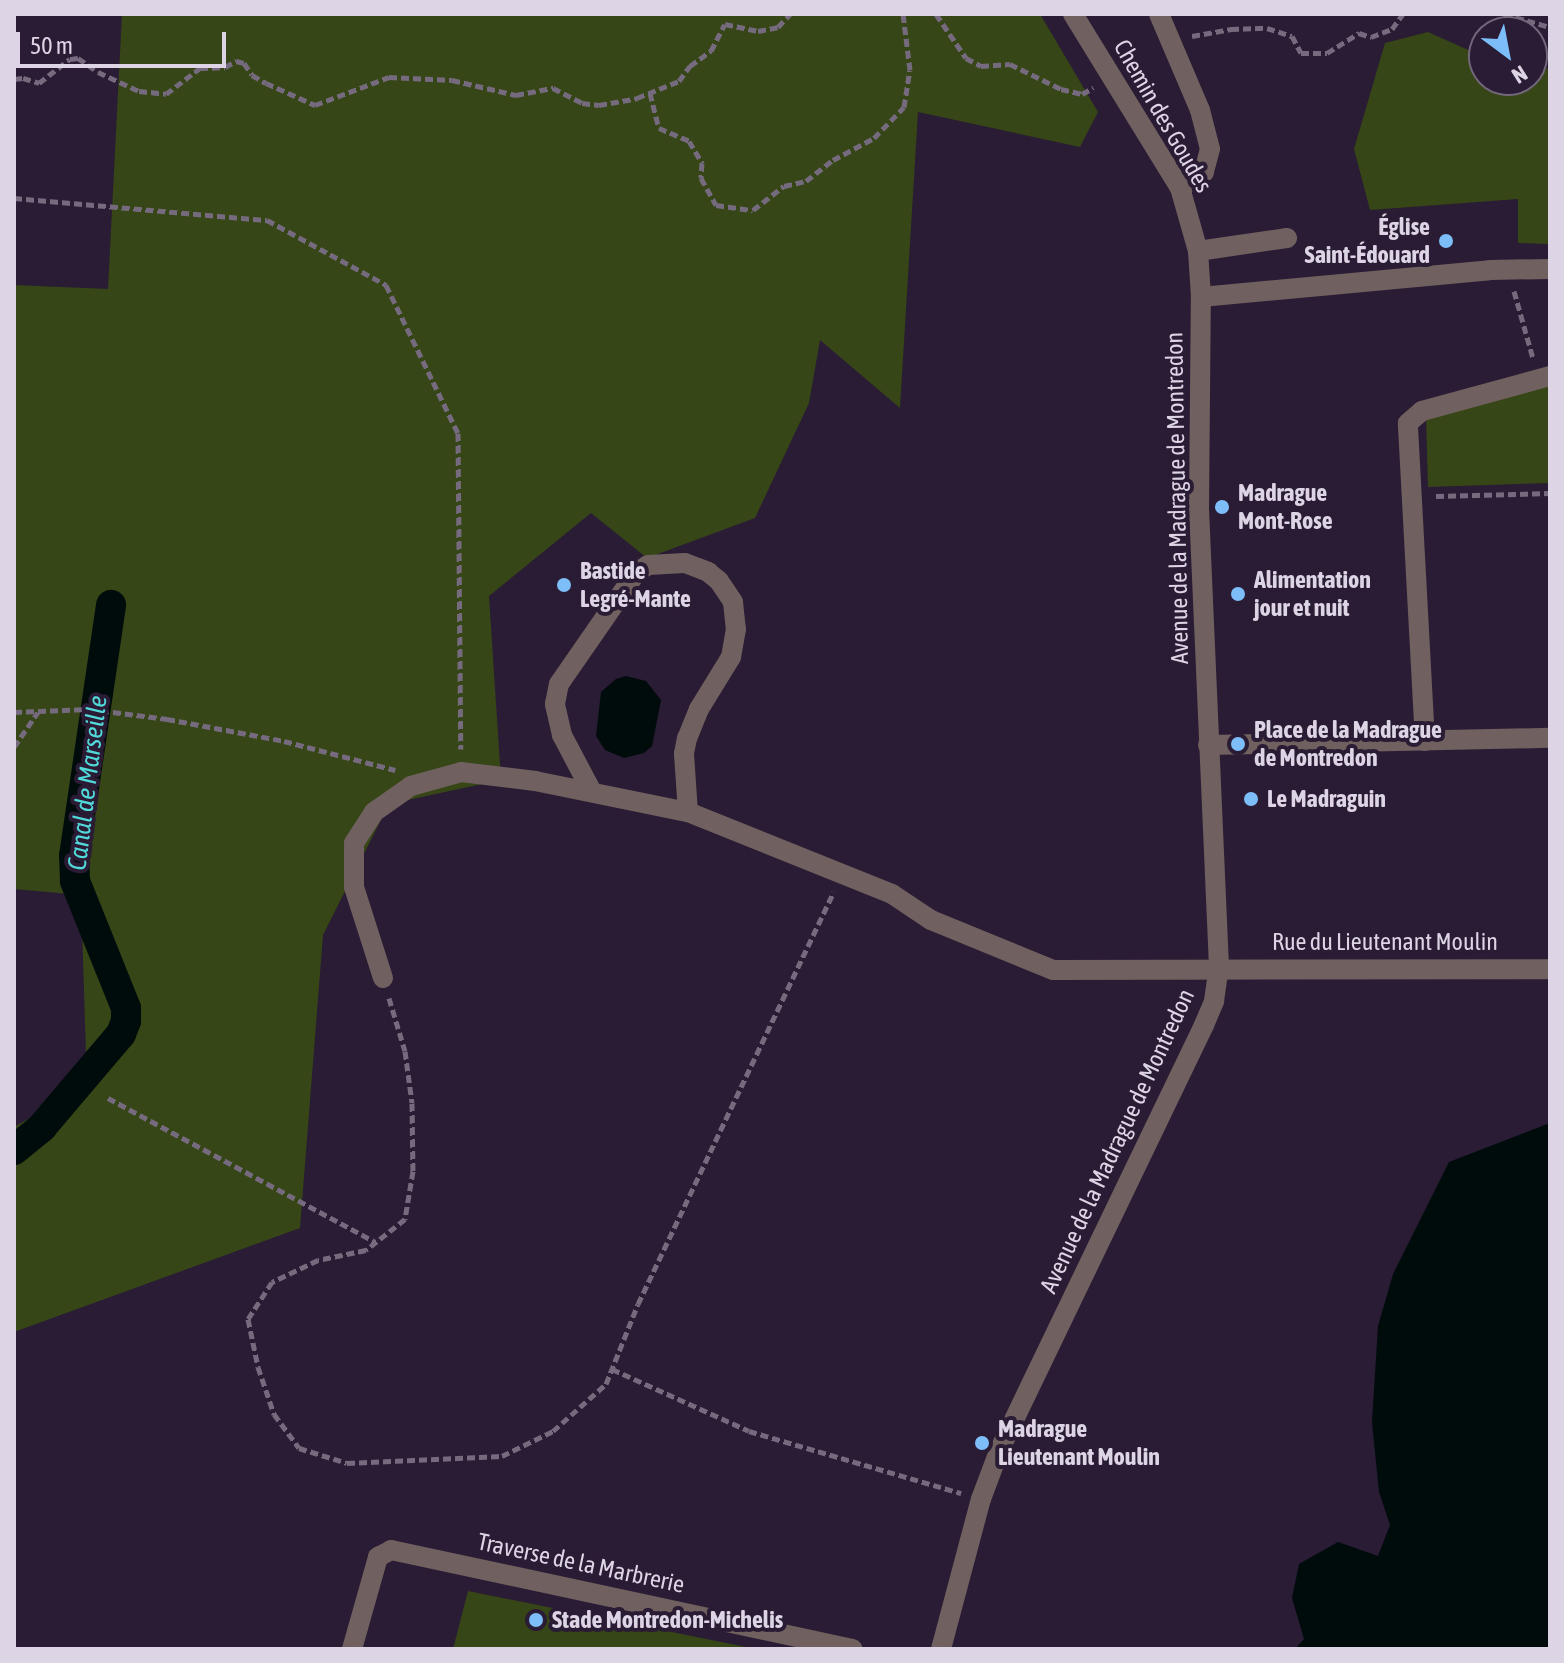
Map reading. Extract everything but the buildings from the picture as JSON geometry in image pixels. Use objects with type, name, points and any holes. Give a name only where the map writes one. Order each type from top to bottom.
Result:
[{"type":"street","name":"Chemin des Goudes","points":[[1073,14],[1180,188],[1198,251],[1201,297]]},
{"type":"street","points":[[1159,14],[1200,110],[1210,149],[1204,172],[1180,188]]},
{"type":"street","points":[[1198,251],[1287,238]]},
{"type":"street","points":[[1201,297],[1508,269],[1550,269]]},
{"type":"street","name":"Avenue de la Madrague de Montredon","points":[[941,1649],[981,1499],[999,1451],[1211,1011],[1219,967],[1199,508],[1201,297]]},
{"type":"street","points":[[1425,741],[1408,423],[1422,411],[1550,376]]},
{"type":"street","points":[[592,792],[562,735],[555,704],[559,684],[636,573],[648,565],[685,563],[708,572],[719,581],[733,602],[736,629],[731,657],[699,709],[687,738],[684,754],[688,812]]},
{"type":"street","points":[[1208,745],[1550,738]]},
{"type":"street","points":[[383,978],[354,887],[354,843],[374,812],[411,786],[461,772]]},
{"type":"street","name":"Rue du Lieutenant Moulin","points":[[461,772],[592,792],[688,812],[902,899],[931,920],[1053,970],[1219,967],[1550,969]]},
{"type":"street","name":"Traverse de la Marbrerie","points":[[352,1649],[368,1587],[381,1553],[396,1550],[852,1649]]},
{"type":"path","points":[[14,79],[23,78],[39,83],[70,59],[78,58],[98,72],[139,91],[166,94],[200,68],[225,67],[236,61],[244,63],[252,75],[266,83],[315,105],[389,77],[452,80],[516,95],[553,88],[582,103],[599,105],[650,93],[679,81],[690,66],[711,51],[725,24],[758,31],[778,27],[790,14]]},
{"type":"path","points":[[650,93],[659,128],[689,141],[702,163],[701,178],[716,205],[753,210],[784,186],[806,181],[833,160],[874,138],[904,107],[910,70],[903,14]]},
{"type":"path","points":[[936,14],[966,58],[981,66],[1010,64],[1061,89],[1082,94],[1113,77]]},
{"type":"path","points":[[1172,40],[1231,29],[1267,28],[1292,36],[1301,53],[1327,53],[1359,33],[1371,37],[1392,29],[1403,14]]},
{"type":"path","points":[[1504,14],[1550,27]]},
{"type":"path","points":[[14,198],[267,220],[386,285],[458,433],[461,772]]},
{"type":"path","points":[[1508,269],[1528,339]]},
{"type":"path","points":[[1449,496],[1550,493]]},
{"type":"path","points":[[14,747],[39,711]]},
{"type":"path","points":[[14,712],[104,711],[284,741],[400,771]]},
{"type":"path","points":[[383,978],[405,1051],[412,1103],[413,1171],[405,1219],[366,1250],[318,1260],[272,1282],[248,1319],[258,1367],[274,1414],[299,1448],[347,1463],[502,1456],[553,1431],[606,1384],[638,1304],[842,875]]},
{"type":"path","points":[[108,1098],[375,1242]]},
{"type":"path","points":[[612,1369],[749,1431],[981,1499]]},
{"type":"green space","points":[[122,14],[1040,14],[1098,112],[1080,147],[918,112],[900,408],[820,340],[809,403],[755,518],[647,558],[591,513],[489,596],[501,780],[389,804],[323,935],[300,1228],[14,1332],[14,1127],[87,1086],[81,895],[14,889],[14,285],[108,289]]},
{"type":"green space","points":[[1428,32],[1468,50],[1468,96],[1548,96],[1550,70],[1550,244],[1518,243],[1518,199],[1370,210],[1354,149],[1385,43]]},
{"type":"green space","points":[[1550,385],[1550,483],[1428,487],[1426,418]]},
{"type":"green space","name":"Stade Montredon-Michelis","points":[[468,1591],[756,1649],[453,1649]]},
{"type":"shaded area","points":[[626,676],[646,681],[661,700],[652,746],[644,753],[624,758],[605,750],[596,736],[601,692],[616,679]]},
{"type":"shaded area","points":[[1550,1123],[1550,1649],[1295,1649],[1304,1639],[1292,1598],[1299,1564],[1338,1542],[1378,1556],[1390,1525],[1379,1492],[1372,1422],[1378,1326],[1393,1274],[1449,1162]]},
{"type":"waterway","name":"Canal de Marseille","points":[[14,1150],[42,1127],[121,1034],[126,1021],[126,1008],[75,881],[74,856],[111,605]]},
{"type":"place","name":"Église Saint-Édouard","points":[[1446,241]]},
{"type":"place","name":"Madrague Mont-Rose","points":[[1222,507]]},
{"type":"place","name":"Bastide Legré-Mante","points":[[564,585]]},
{"type":"place","name":"Alimentation jour et nuit","points":[[1238,594]]},
{"type":"place","name":"Place de la Madrague de Montredon","points":[[1238,744]]},
{"type":"place","name":"Le Madraguin","points":[[1251,799]]},
{"type":"place","name":"Madrague Lieutenant Moulin","points":[[982,1443]]},
{"type":"place","name":"Stade Montredon-Michelis","points":[[536,1620]]}]
